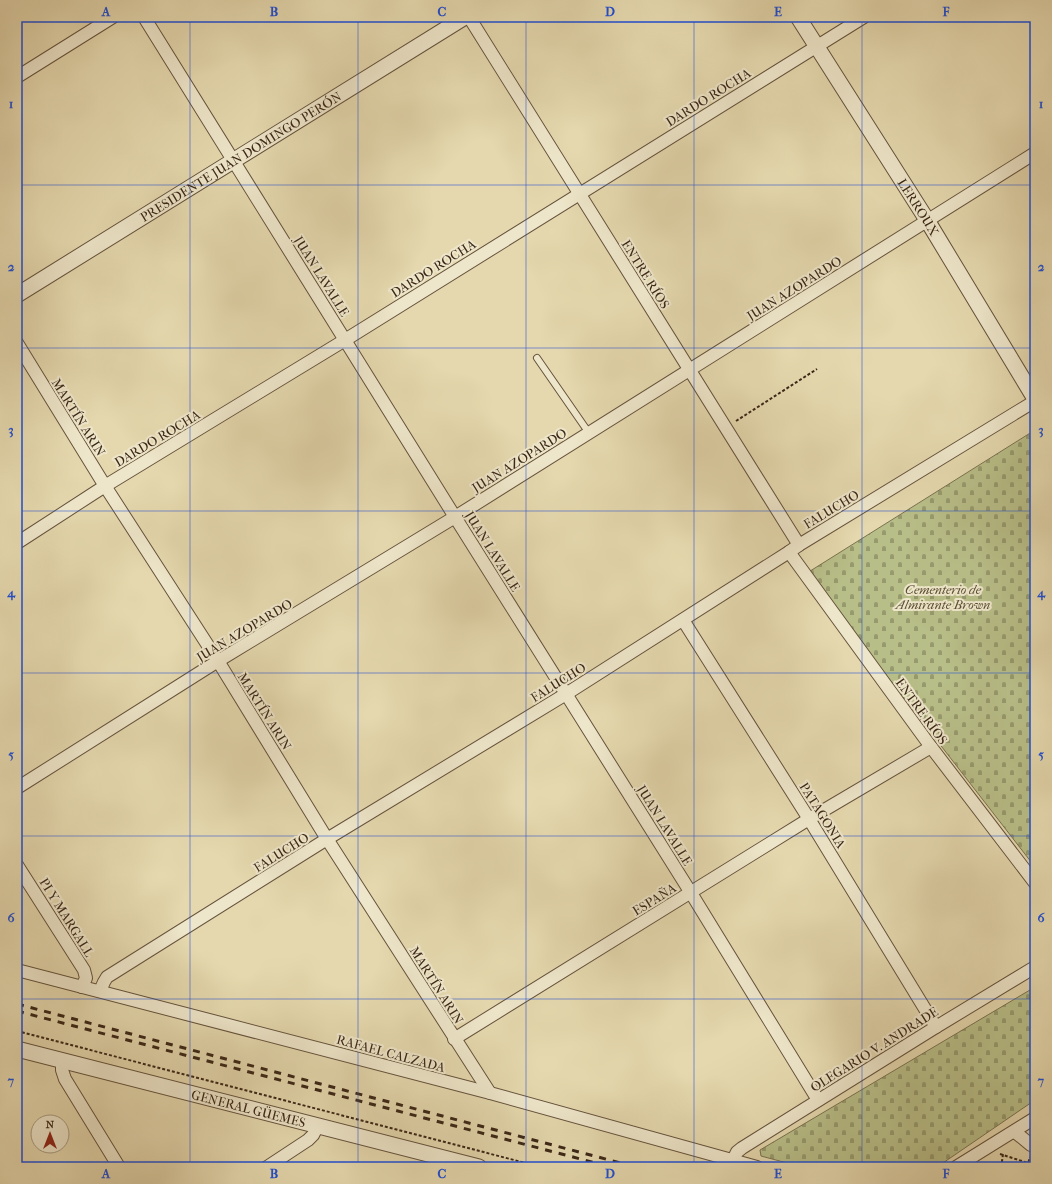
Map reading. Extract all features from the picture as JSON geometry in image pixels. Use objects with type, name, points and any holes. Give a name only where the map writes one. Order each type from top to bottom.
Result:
[{"type":"street","points":[[17,77],[113,17]]},
{"type":"street","name":"JUAN LAVALLE","points":[[144,17],[691,893],[818,1100]]},
{"type":"street","name":"PRESIDENTE JUAN DOMINGO PERÓN","points":[[17,295],[465,17]]},
{"type":"street","name":"ENTRE RÍOS","points":[[469,17],[799,545]]},
{"type":"street","name":"LERROUX","points":[[798,17],[928,220],[1035,400]]},
{"type":"street","name":"DARDO ROCHA","points":[[17,542],[105,486],[345,340],[864,17]]},
{"type":"street","name":"JUAN AZOPARDO","points":[[17,788],[218,661],[455,517],[1035,153]]},
{"type":"street","name":"MARTÍN ARIN","points":[[17,343],[105,486],[218,661],[327,839],[490,1093]]},
{"type":"street","name":"FALUCHO","points":[[100,992],[107,977],[327,839],[566,694],[799,545],[1035,400]]},
{"type":"street","name":"ENTRE RÍOS","points":[[789,552],[931,747],[1035,883]]},
{"type":"street","name":"PATAGONIA","points":[[683,620],[809,819],[936,1027]]},
{"type":"street","name":"ESPAÑA","points":[[454,1039],[809,819],[931,747]]},
{"type":"street","name":"PI Y MARGALL","points":[[17,865],[84,970],[86,978],[82,987]]},
{"type":"street","name":"OLEGARIO V. ANDRADE","points":[[732,1160],[737,1152],[742,1148],[1035,967]]},
{"type":"street","name":"RAFAEL CALZADA","points":[[17,970],[490,1093],[756,1167]]},
{"type":"street","name":"GENERAL GÜEMES","points":[[17,1049],[318,1125],[452,1163],[479,1167]]},
{"type":"street","points":[[62,1060],[62,1070],[65,1079],[119,1167]]},
{"type":"street","points":[[956,1167],[1015,1132],[1035,1118]]},
{"type":"street","points":[[273,1166],[308,1140],[313,1135],[318,1125]]},
{"type":"street","points":[[1015,1132],[1031,1145],[1035,1146]]},
{"type":"lane","points":[[537,358],[589,433]]},
{"type":"path","points":[[726,427],[816,369]]},
{"type":"path","points":[[17,1030],[541,1167]]},
{"type":"path","points":[[1002,1167],[1004,1149]]},
{"type":"path","points":[[993,1153],[1030,1164]]},
{"type":"green space","name":"Cementerio de Almirante Brown","points":[[1035,430],[1035,867],[807,573]]},
{"type":"green space","points":[[1035,987],[1035,1100],[937,1167],[802,1167],[761,1156],[760,1150]]},
{"type":"railway","points":[[17,1004],[636,1167]]},
{"type":"railway","points":[[17,1011],[611,1167]]}]
